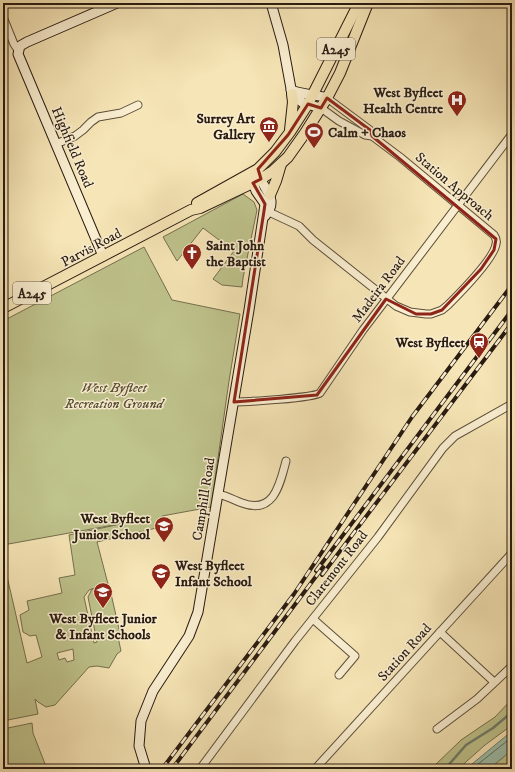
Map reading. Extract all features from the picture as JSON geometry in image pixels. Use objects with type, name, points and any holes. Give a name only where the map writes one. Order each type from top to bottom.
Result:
[{"type":"main road","name":"A245","points":[[256,176],[290,132],[308,104],[359,3]]},
{"type":"main road","name":"A245","points":[[256,176],[281,164],[288,157],[305,133],[327,98],[340,73],[368,3]]},
{"type":"main road","points":[[290,132],[293,102],[291,92]]},
{"type":"main road","points":[[270,195],[276,182],[281,164]]},
{"type":"main road","name":"Parvis Road","points":[[3,308],[191,210],[200,208],[256,176]]},
{"type":"street","points":[[18,50],[20,46],[27,42],[117,3]]},
{"type":"street","points":[[271,3],[283,45],[291,92],[300,101],[321,108]]},
{"type":"street","name":"Highfield Road","points":[[3,17],[103,256]]},
{"type":"street","points":[[291,92],[313,94],[327,98]]},
{"type":"street","name":"Station Approach","points":[[327,98],[370,130],[372,136]]},
{"type":"street","points":[[56,144],[75,136],[98,117],[121,113],[138,105]]},
{"type":"street","name":"Station Approach","points":[[321,108],[339,121],[365,135],[372,136],[458,205],[496,238],[494,250],[481,269],[442,310],[431,314],[410,312],[396,306],[386,299]]},
{"type":"street","name":"Madeira Road","points":[[234,402],[318,395],[386,299],[512,134]]},
{"type":"street","points":[[256,176],[270,195]]},
{"type":"street","name":"Camphill Road","points":[[146,769],[139,746],[141,721],[153,691],[194,626],[204,583],[266,215],[265,204],[256,191],[256,176]]},
{"type":"street","name":"Camphill Road","points":[[266,215],[272,202],[270,195]]},
{"type":"street","points":[[266,215],[299,226],[313,240],[386,299]]},
{"type":"street","name":"Claremont Road","points":[[200,769],[312,619],[378,536],[443,448],[455,436],[512,404]]},
{"type":"street","points":[[218,494],[225,495],[242,503],[254,506],[264,503],[272,499],[276,494],[287,473],[286,461]]},
{"type":"street","name":"Station Road","points":[[316,769],[512,553]]},
{"type":"street","points":[[312,619],[355,656],[339,675]]},
{"type":"street","points":[[440,632],[494,682]]},
{"type":"street","points":[[437,729],[477,699],[512,666]]},
{"type":"highlighted area","points":[[327,98],[370,130],[372,136],[496,239],[494,250],[481,269],[442,310],[431,314],[416,314],[386,299],[317,395],[234,402],[265,204],[253,183],[261,179],[258,169],[288,135],[308,104],[321,108]]},
{"type":"green space","points":[[243,194],[254,202],[257,210],[242,287],[222,285],[213,279],[234,251],[203,228],[177,261],[163,237]]},
{"type":"green space","name":"West Byfleet Recreation Ground","points":[[144,247],[172,300],[240,314],[211,507],[162,516],[165,526],[97,542],[108,584],[93,589],[109,585],[120,633],[120,636],[118,637],[121,651],[117,654],[109,668],[97,666],[89,667],[55,705],[46,707],[35,699],[38,714],[3,721],[3,559],[27,663],[42,657],[36,635],[30,636],[23,632],[20,615],[29,610],[27,601],[62,593],[59,578],[75,575],[69,535],[130,522],[3,545],[3,321]],"holes":[[[92,589],[88,597],[97,642],[94,643],[84,597],[89,590]],[[73,649],[74,660],[67,662],[65,658],[59,660],[57,653]]]},
{"type":"green space","points":[[512,699],[512,725],[485,745],[458,769],[431,769],[461,740],[495,717]]},
{"type":"green space","points":[[32,723],[33,733],[47,769],[3,769],[3,729]]},
{"type":"green space","points":[[512,750],[512,769],[489,769]]},
{"type":"water","points":[[512,731],[512,750],[489,769],[466,769]]},
{"type":"waterway","points":[[445,769],[466,745],[493,728],[512,712]]},
{"type":"railway","points":[[162,769],[294,594],[412,417],[512,285]]},
{"type":"railway","points":[[316,571],[512,310]]},
{"type":"railway","points":[[322,575],[512,323]]},
{"type":"railway","points":[[172,769],[323,567]]},
{"type":"place","name":"West Byfleet Health Centre","points":[[457,117]]},
{"type":"place","name":"Surrey Art Gallery","points":[[269,143]]},
{"type":"place","name":"Calm + Chaos","points":[[314,149]]},
{"type":"place","name":"Saint John the Baptist","points":[[192,270]]},
{"type":"place","name":"West Byfleet","points":[[479,359]]},
{"type":"place","name":"West Byfleet Junior School","points":[[164,543]]},
{"type":"place","name":"West Byfleet Infant School","points":[[161,590]]},
{"type":"place","name":"West Byfleet Junior & Infant Schools","points":[[103,609]]}]
